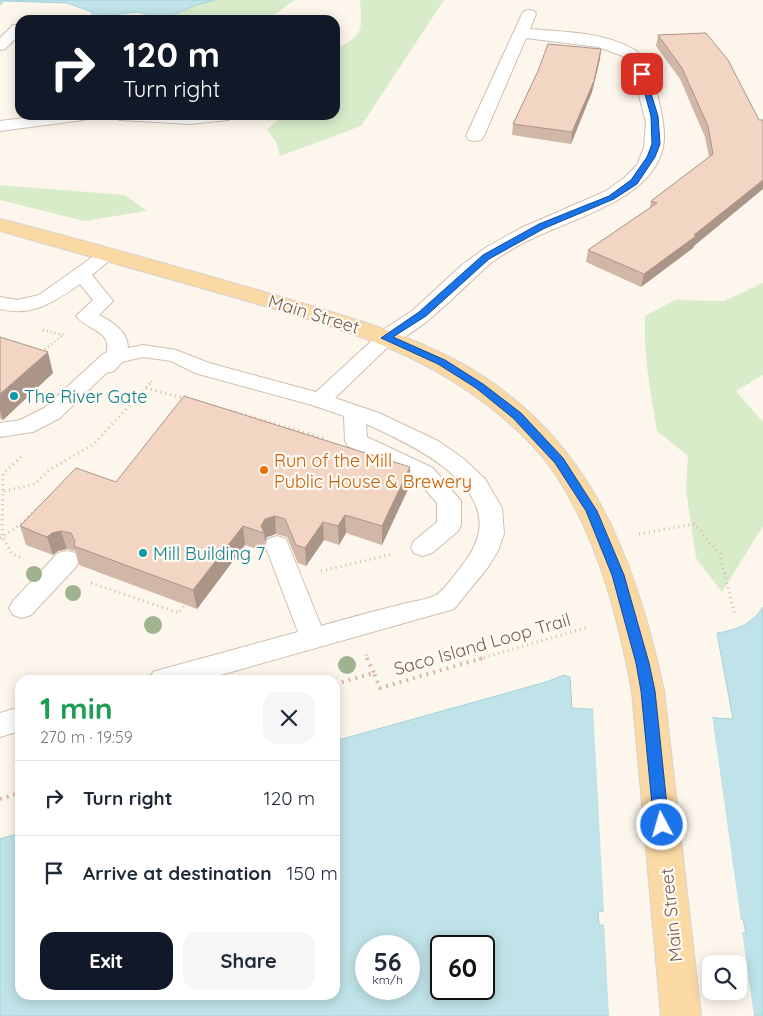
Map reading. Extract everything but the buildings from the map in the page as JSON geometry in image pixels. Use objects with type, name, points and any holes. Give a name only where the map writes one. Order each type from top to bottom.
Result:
[{"type":"main road","name":"Main Street","points":[[0,225],[328,318],[386,338],[441,362],[480,386],[517,415],[559,460],[591,511],[618,575],[634,625],[648,691],[681,1016]]},
{"type":"street","points":[[475,136],[529,14]]},
{"type":"street","points":[[386,338],[423,314],[486,257],[542,226],[612,197],[634,182],[651,157],[656,144],[654,116],[637,60],[620,48],[579,39],[521,33]]},
{"type":"lane","points":[[0,46],[15,31]]},
{"type":"lane","points":[[0,126],[45,120]]},
{"type":"lane","points":[[0,303],[19,306],[38,302],[107,255]]},
{"type":"lane","points":[[0,429],[15,432],[49,422],[115,359],[118,345],[114,335],[107,327],[86,316],[103,301],[89,282],[80,274]]},
{"type":"lane","points":[[320,400],[386,338]]},
{"type":"lane","points":[[0,429],[25,426],[52,412],[110,358],[144,351],[176,356],[202,368],[320,400],[355,413],[414,437],[454,462],[478,485],[491,512],[492,535],[477,566],[445,602],[180,675]]},
{"type":"lane","points":[[355,413],[356,441],[424,474],[449,501],[449,525],[424,546]]},
{"type":"lane","points":[[277,546],[313,638]]},
{"type":"lane","points":[[22,608],[67,560]]},
{"type":"lane","points":[[0,725],[15,720]]},
{"type":"path","points":[[39,355],[86,316]]},
{"type":"path","points":[[4,491],[35,484],[48,472],[95,443],[176,356]]},
{"type":"path","points":[[146,388],[192,400]]},
{"type":"path","points":[[228,410],[332,441]]},
{"type":"path","points":[[2,510],[3,474],[21,457]]},
{"type":"path","points":[[0,538],[20,525],[47,498]]},
{"type":"path","points":[[638,534],[694,524],[720,554],[736,616]]},
{"type":"path","points":[[312,573],[424,546]]},
{"type":"path","name":"Saco Island Loop Trail","points":[[340,682],[374,672],[380,688],[589,627]]},
{"type":"path","points":[[0,799],[15,794]]},
{"type":"green space","points":[[215,0],[295,0],[273,15],[173,15],[196,5]]},
{"type":"green space","points":[[360,0],[444,0],[361,126],[280,156],[276,142],[267,129],[279,120],[340,120],[340,46],[356,36],[361,26]]},
{"type":"green space","points":[[0,185],[125,195],[147,211],[84,221],[0,200]]},
{"type":"green space","points":[[763,283],[763,375],[736,391],[763,422],[763,526],[722,592],[696,558],[686,490],[688,456],[657,431],[646,360],[645,316],[675,300],[724,301]]},
{"type":"water","points":[[0,0],[215,0],[196,5],[173,15],[149,15],[137,12],[92,15],[92,12],[67,3],[4,1],[0,5]]},
{"type":"water","points":[[763,607],[763,1016],[0,1016],[0,839],[15,834],[15,1000],[340,1000],[340,740],[546,682],[564,675],[570,677],[572,708],[733,719],[717,633],[731,630],[749,622]],"holes":[[[598,911],[743,919],[746,933],[599,925]]]},
{"type":"pier","points":[[593,707],[712,715],[741,921],[604,913]]},
{"type":"pier","points":[[604,923],[742,931],[745,955],[702,955],[702,1000],[747,1000],[747,966],[754,1016],[609,1016]]},
{"type":"place","name":"The River Gate","points":[[14,396]]},
{"type":"place","name":"Run of the Mill Public House & Brewery","points":[[264,470]]},
{"type":"place","name":"Mill Building 7","points":[[143,553]]},
{"type":"route","points":[[642,74],[651,100],[656,144],[651,157],[634,182],[612,197],[542,226],[486,257],[423,314],[386,338],[441,362],[480,386],[517,415],[559,460],[591,511],[618,575],[634,625],[643,663],[648,691],[662,825]]}]
